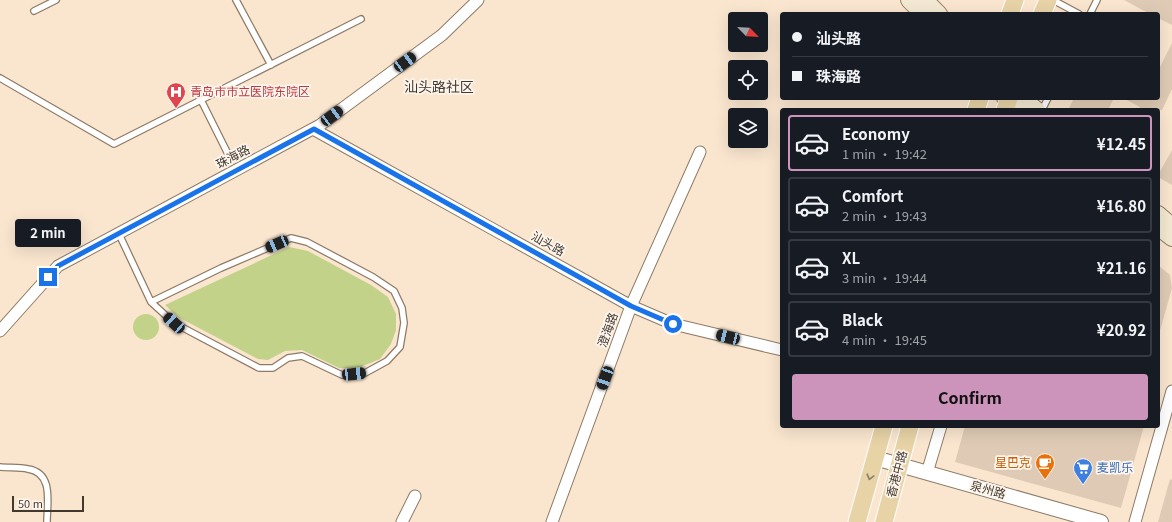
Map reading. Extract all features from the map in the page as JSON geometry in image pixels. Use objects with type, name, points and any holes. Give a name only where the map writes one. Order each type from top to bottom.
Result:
[{"type":"main road","points":[[909,0],[921,12]]},
{"type":"main road","points":[[925,0],[938,12]]},
{"type":"main road","points":[[1004,12],[1012,0]]},
{"type":"main road","points":[[1011,12],[1015,0]]},
{"type":"main road","points":[[1043,12],[1048,0]]},
{"type":"main road","points":[[1011,102],[1030,108]]},
{"type":"main road","points":[[1160,216],[1172,226]]},
{"type":"main road","points":[[1160,229],[1172,238]]},
{"type":"main road","points":[[857,522],[883,428]]},
{"type":"main road","name":"香港中路","points":[[884,522],[909,428]]},
{"type":"street","name":"珠海路","points":[[0,331],[58,266],[314,129],[442,35],[478,0]]},
{"type":"street","name":"汕头路","points":[[314,129],[631,306],[673,324],[780,350]]},
{"type":"street","name":"澄海路","points":[[552,522],[631,306],[700,152]]},
{"type":"street","points":[[1135,522],[1172,391]]},
{"type":"street","points":[[927,472],[940,428]]},
{"type":"street","name":"泉州路","points":[[875,458],[1101,522]]},
{"type":"street","points":[[402,522],[415,496]]},
{"type":"lane","points":[[34,11],[56,0]]},
{"type":"lane","points":[[236,0],[271,65]]},
{"type":"lane","points":[[1053,0],[1075,12]]},
{"type":"lane","points":[[1091,12],[1097,0]]},
{"type":"lane","points":[[0,78],[114,144],[361,19]]},
{"type":"lane","points":[[201,100],[230,158]]},
{"type":"lane","points":[[119,234],[151,302],[174,323],[259,368],[272,368],[288,358],[302,356],[342,375],[365,373],[387,361],[400,347],[404,323],[402,308],[394,291],[373,277],[307,242],[291,238],[222,268],[151,302]]},
{"type":"lane","points":[[0,467],[30,469],[41,474],[47,485],[47,522]]},
{"type":"green space","points":[[289,247],[308,251],[371,285],[388,297],[396,314],[396,330],[391,344],[380,359],[358,368],[339,368],[302,350],[285,351],[268,360],[258,359],[178,317],[165,305]]},
{"type":"green space","points":[[146,314],[155,318],[159,327],[155,336],[146,340],[137,336],[133,327],[137,318]]},
{"type":"building","points":[[1124,0],[1172,0],[1172,25],[1160,19],[1160,12],[1146,12]]},
{"type":"building","points":[[1172,43],[1172,89],[1162,110],[1160,110],[1160,108],[1139,108],[1140,107],[1127,100],[1160,100],[1160,67]]},
{"type":"building","points":[[1073,100],[1113,100],[1109,108],[1069,108]]},
{"type":"building","points":[[1172,150],[1172,185],[1160,178],[1160,171]]},
{"type":"building","points":[[1160,267],[1170,275],[1172,288],[1160,331]]},
{"type":"building","name":"麦凯乐","points":[[964,428],[1143,428],[1121,508],[955,462]]},
{"type":"building","points":[[1170,479],[1172,480],[1172,522],[1158,522]]},
{"type":"place","name":"青岛市市立医院东院区","points":[[176,109]]},
{"type":"place","name":"星巴克","points":[[1045,480]]},
{"type":"place","name":"麦凯乐","points":[[1083,485]]},
{"type":"district","name":"汕头路社区","points":[[439,87]]},
{"type":"route","points":[[48,277],[58,266],[314,129],[631,306],[673,324]]}]
